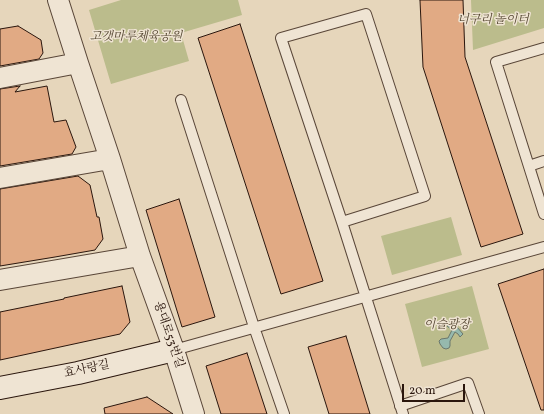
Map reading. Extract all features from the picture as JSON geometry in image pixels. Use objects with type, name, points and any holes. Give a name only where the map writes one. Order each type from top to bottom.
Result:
[{"type":"street","name":"용대로53번길","points":[[58,0],[140,256],[174,350],[194,414]]},
{"type":"street","points":[[0,78],[78,63]]},
{"type":"street","points":[[0,178],[110,159]]},
{"type":"street","points":[[0,280],[140,256]]},
{"type":"street","name":"효사랑길","points":[[0,388],[174,350]]},
{"type":"lane","points":[[342,222],[425,196],[366,14],[281,38],[402,410],[468,383],[479,414]]},
{"type":"lane","points":[[544,48],[496,62],[544,214]]},
{"type":"lane","points":[[180,100],[284,414]]},
{"type":"lane","points":[[529,166],[544,161]]},
{"type":"lane","points":[[174,350],[544,247]]},
{"type":"green space","name":"고갯마루체육공원","points":[[121,0],[238,0],[242,15],[181,33],[189,61],[111,84],[89,10]]},
{"type":"green space","name":"너구리 놀이터","points":[[471,0],[544,0],[544,28],[473,50]]},
{"type":"green space","points":[[451,217],[462,255],[392,275],[381,236]]},
{"type":"green space","name":"이슬광장","points":[[472,286],[489,349],[422,367],[405,304]]},
{"type":"water","points":[[449,322],[457,327],[463,334],[460,337],[455,332],[450,341],[449,348],[446,349],[443,348],[439,341],[441,339],[448,338],[452,330],[447,326]]},
{"type":"building","points":[[420,0],[463,0],[465,57],[523,234],[481,247],[423,67]]},
{"type":"building","points":[[240,24],[323,281],[281,294],[198,38]]},
{"type":"building","points":[[18,26],[41,40],[43,53],[39,59],[0,66],[0,29]]},
{"type":"building","points":[[20,86],[15,92],[47,86],[54,122],[66,120],[76,147],[72,154],[0,166],[0,89]]},
{"type":"building","points":[[78,176],[90,185],[97,217],[99,217],[103,239],[95,250],[0,266],[0,189]]},
{"type":"building","points":[[179,199],[215,317],[182,327],[146,210]]},
{"type":"building","points":[[544,269],[544,410],[541,410],[498,284]]},
{"type":"building","points":[[122,286],[130,322],[120,334],[0,360],[0,312]]},
{"type":"building","points":[[346,336],[370,414],[329,414],[308,347]]},
{"type":"building","points":[[247,353],[267,414],[221,414],[206,366]]},
{"type":"building","points":[[147,397],[173,414],[105,414],[104,408]]}]
